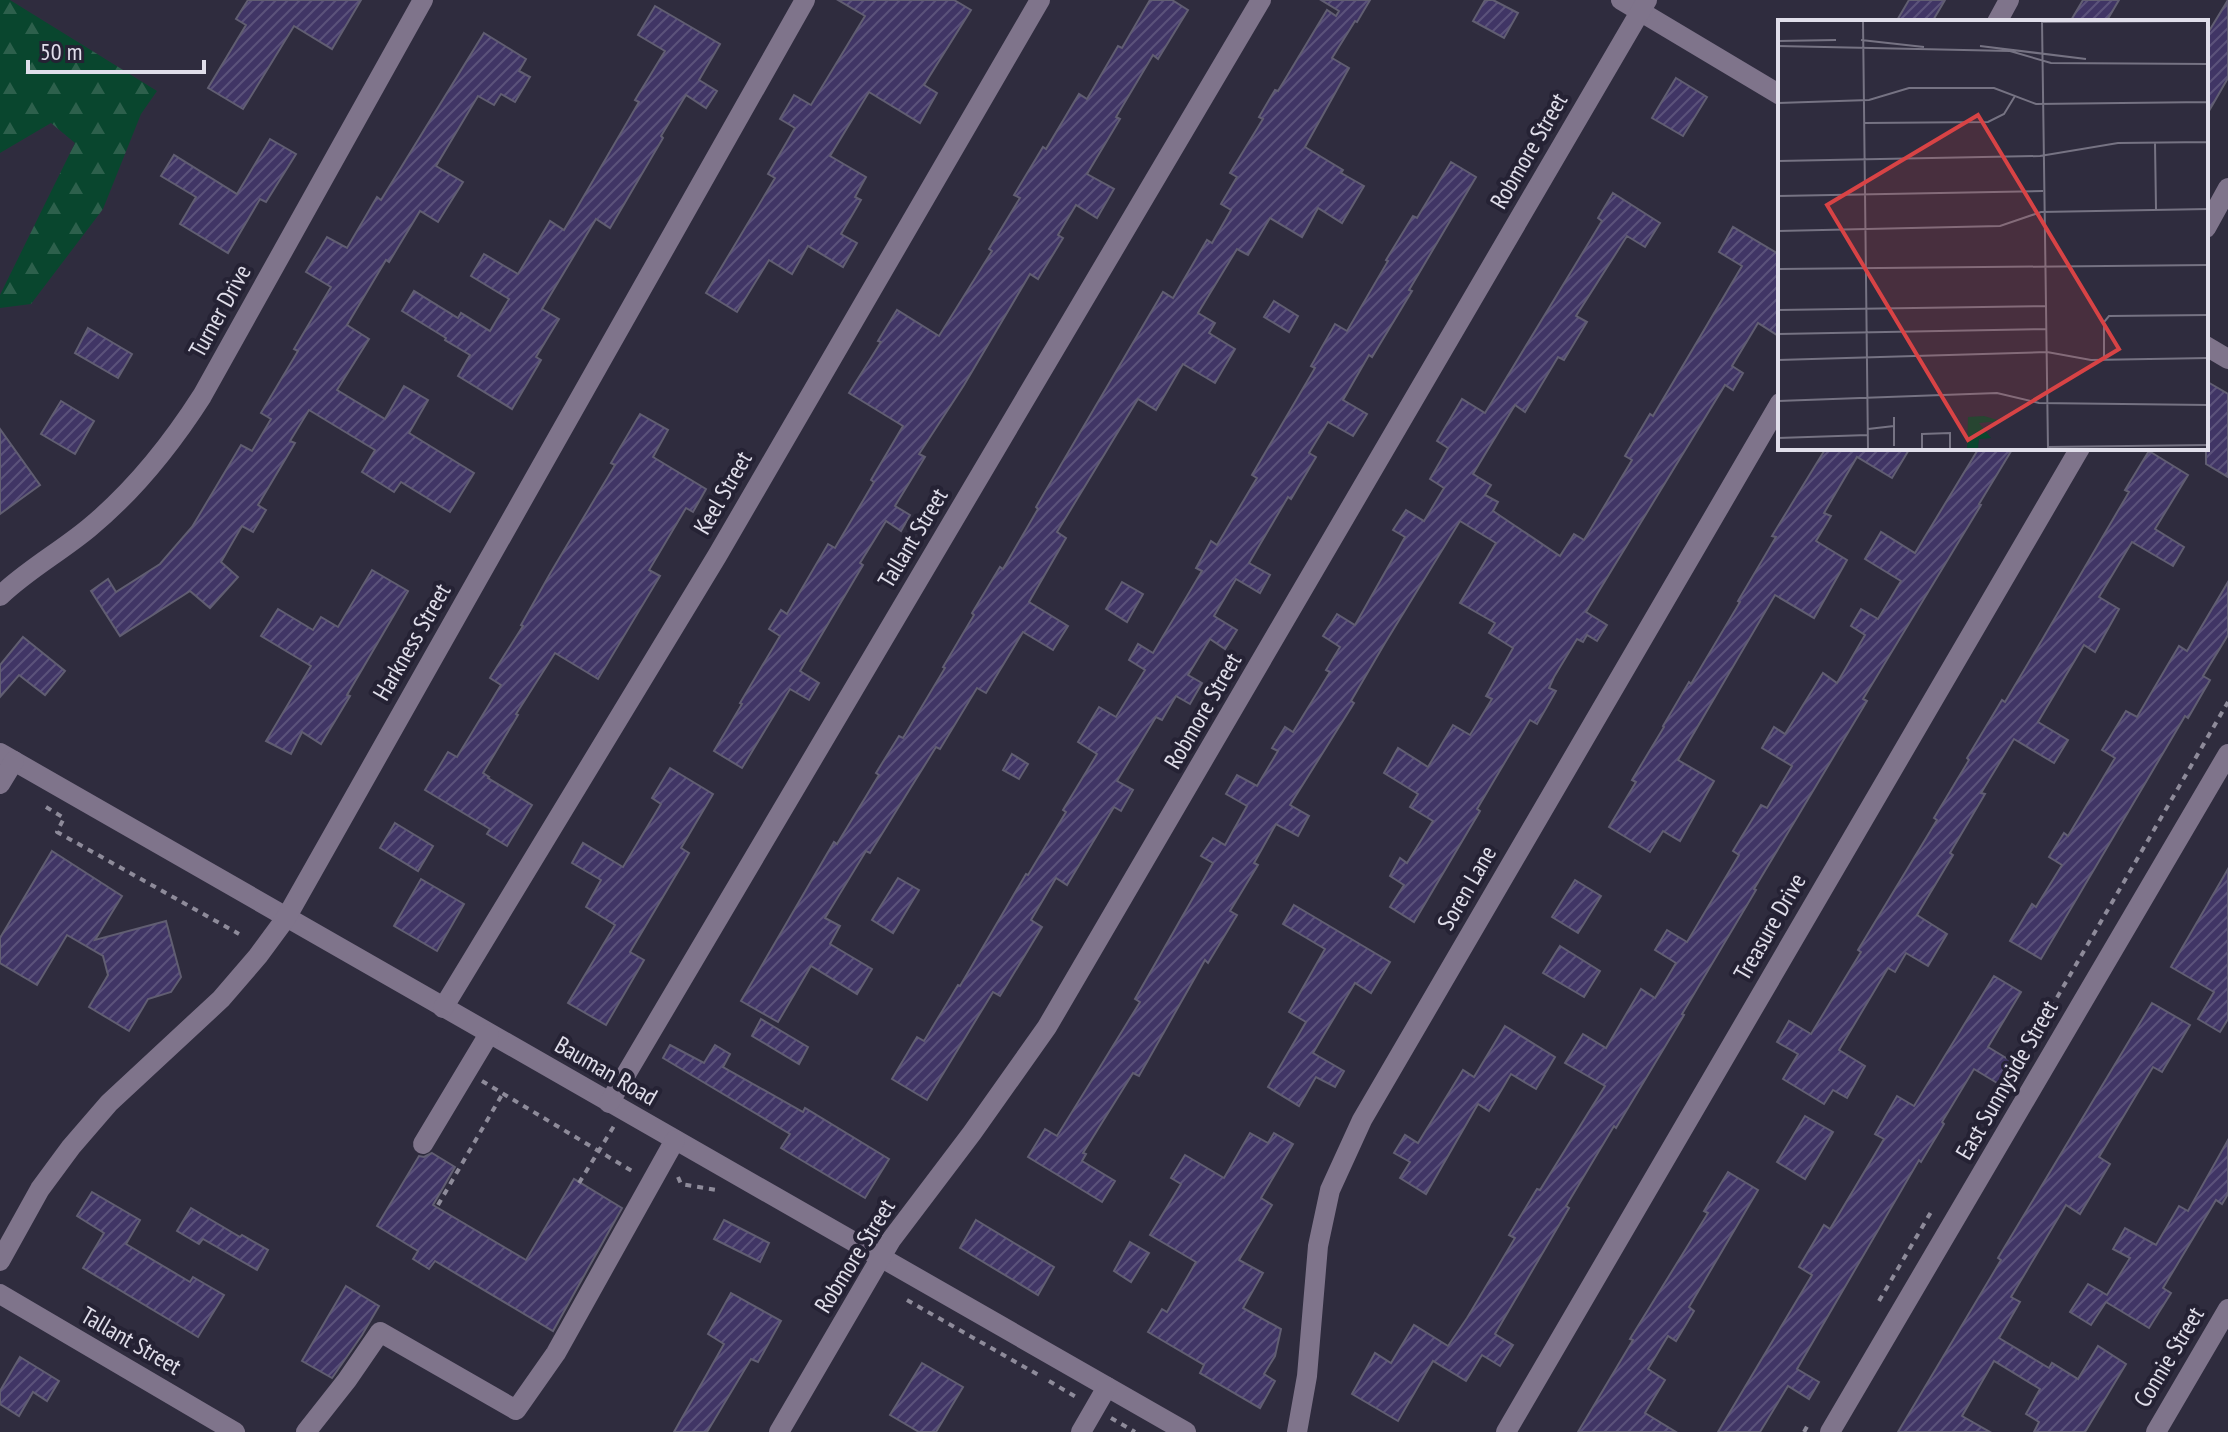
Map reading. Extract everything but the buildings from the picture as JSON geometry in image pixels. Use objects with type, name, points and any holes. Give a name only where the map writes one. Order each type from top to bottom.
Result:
[{"type":"street","name":"Turner Drive","points":[[0,596],[17,580],[89,529],[146,475],[177,436],[423,0]]},
{"type":"street","name":"Harkness Street","points":[[0,1261],[40,1189],[71,1147],[109,1103],[221,999],[286,918],[805,0]]},
{"type":"street","name":"Keel Street","points":[[443,1008],[717,556],[1040,0]]},
{"type":"street","name":"Tallant Street","points":[[617,1107],[1261,0]]},
{"type":"street","points":[[1621,0],[1643,6],[1778,94]]},
{"type":"street","points":[[1998,20],[2009,0]]},
{"type":"street","name":"Robmore Street","points":[[779,1432],[905,1220],[972,1133],[1047,1027],[1643,6]]},
{"type":"street","points":[[2208,224],[2228,188]]},
{"type":"street","points":[[2208,347],[2228,359]]},
{"type":"street","name":"Soren Lane","points":[[1297,1432],[1307,1376],[1318,1246],[1330,1190],[1362,1120],[1778,406]]},
{"type":"street","name":"Treasure Drive","points":[[1506,1432],[2079,450]]},
{"type":"street","name":"East Sunnyside Street","points":[[1830,1432],[2228,754]]},
{"type":"street","name":"Bauman Road","points":[[7,757],[1186,1432]]},
{"type":"street","points":[[0,784],[7,757]]},
{"type":"street","points":[[423,1144],[489,1034]]},
{"type":"street","points":[[306,1432],[380,1332],[516,1410],[556,1353],[675,1140]]},
{"type":"street","name":"Tallant Street","points":[[0,1294],[235,1432]]},
{"type":"street","name":"Connie Street","points":[[2156,1432],[2228,1309]]},
{"type":"street","points":[[1081,1432],[1107,1387]]},
{"type":"path","points":[[2031,1042],[2228,702]]},
{"type":"path","points":[[40,803],[64,818],[57,832],[239,934]]},
{"type":"path","points":[[476,1077],[653,1182],[660,1185],[666,1172],[672,1170],[681,1184],[724,1191]]},
{"type":"path","points":[[438,1205],[503,1093]]},
{"type":"path","points":[[579,1183],[598,1151],[617,1107]]},
{"type":"path","points":[[1878,1304],[1936,1204]]},
{"type":"path","points":[[908,1300],[1135,1432]]},
{"type":"path","points":[[1804,1432],[1811,1419]]},
{"type":"green space","points":[[0,0],[10,0],[157,91],[141,114],[103,209],[31,304],[0,308],[0,295],[75,143],[51,123],[0,153]]}]
